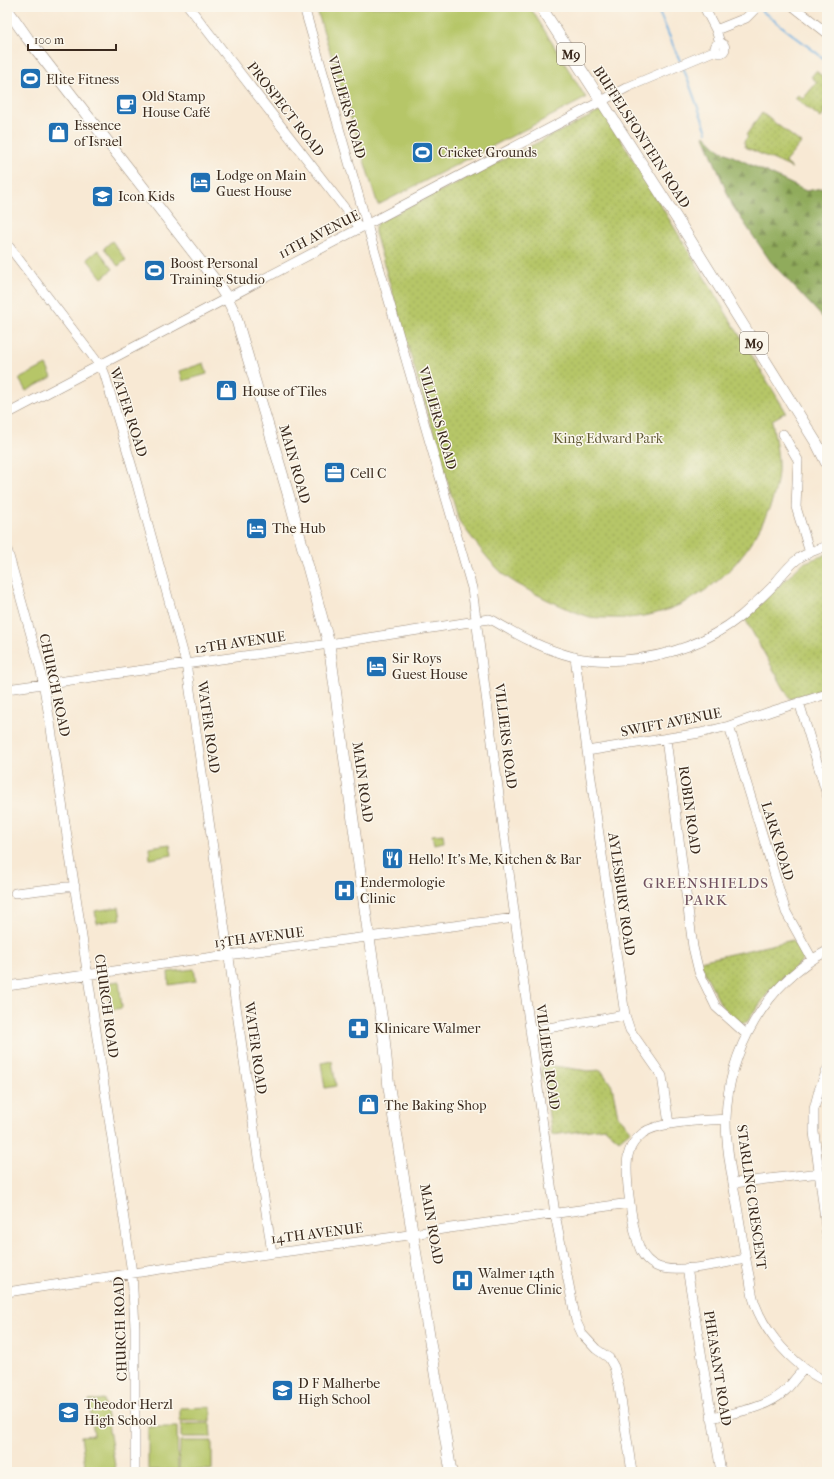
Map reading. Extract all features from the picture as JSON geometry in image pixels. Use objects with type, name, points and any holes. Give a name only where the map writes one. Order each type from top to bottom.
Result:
[{"type":"main road","name":"BUFFELSFONTEIN ROAD","points":[[541,7],[604,100],[676,212],[679,222],[817,444],[827,464]]},
{"type":"main road","name":"BUFFELSFONTEIN ROAD","points":[[546,7],[581,58],[604,100]]},
{"type":"main road","name":"MAIN ROAD","points":[[7,9],[18,26],[212,276],[227,298],[235,314],[289,497],[329,644],[369,938],[383,1028],[389,1088],[458,1472]]},
{"type":"main road","name":"MAIN ROAD","points":[[7,16],[18,26]]},
{"type":"main road","name":"MAIN ROAD","points":[[415,1234],[451,1472]]},
{"type":"street","name":"PROSPECT ROAD","points":[[189,7],[364,226]]},
{"type":"street","name":"VILLIERS ROAD","points":[[304,7],[364,226],[469,572],[476,604],[515,918],[555,1214],[576,1321],[582,1334],[596,1349],[608,1358],[614,1367],[619,1386],[632,1472]]},
{"type":"street","points":[[704,7],[716,30],[746,18],[757,7]]},
{"type":"street","points":[[794,7],[827,33]]},
{"type":"street","name":"11TH AVENUE","points":[[7,414],[628,87],[718,46],[716,30]]},
{"type":"street","name":"WATER ROAD","points":[[7,244],[104,372],[110,388],[186,663],[272,1253]]},
{"type":"street","points":[[783,434],[798,460],[796,507],[810,553]]},
{"type":"street","name":"12TH AVENUE","points":[[7,689],[492,620],[527,640],[575,657],[596,660],[639,659],[666,654],[694,644],[720,631],[741,616],[771,587],[785,570],[800,558],[827,546]]},
{"type":"street","name":"CHURCH ROAD","points":[[7,549],[37,657],[50,722],[89,975],[132,1273],[135,1327],[135,1472]]},
{"type":"street","name":"AYLESBURY ROAD","points":[[575,657],[587,751],[626,1015],[630,1029],[662,1076],[669,1124]]},
{"type":"street","name":"SWIFT AVENUE","points":[[587,751],[700,733],[729,726],[827,694]]},
{"type":"street","points":[[799,702],[827,795]]},
{"type":"street","name":"LARK ROAD","points":[[729,726],[786,912],[812,959]]},
{"type":"street","name":"ROBIN ROAD","points":[[666,739],[693,947],[699,972],[716,1007],[746,1034]]},
{"type":"street","points":[[15,893],[75,886]]},
{"type":"street","name":"13TH AVENUE","points":[[7,986],[228,955],[515,918]]},
{"type":"street","name":"STARLING CRESCENT","points":[[827,951],[812,959],[792,976],[773,995],[754,1020],[746,1034],[730,1083],[726,1119],[745,1259],[754,1303],[763,1321],[784,1349],[804,1368],[827,1382]]},
{"type":"street","points":[[530,1031],[626,1015]]},
{"type":"street","points":[[827,1070],[819,1090],[814,1109],[814,1132],[827,1236]]},
{"type":"street","points":[[726,1119],[669,1124],[644,1132],[629,1151],[627,1160],[626,1172],[630,1203],[641,1250],[650,1262],[665,1269],[687,1268],[745,1259]]},
{"type":"street","points":[[734,1183],[820,1173]]},
{"type":"street","name":"14TH AVENUE","points":[[7,1292],[630,1203]]},
{"type":"street","name":"PHEASANT ROAD","points":[[687,1268],[721,1472]]},
{"type":"street","points":[[711,1418],[746,1410],[771,1401],[786,1390],[804,1368]]},
{"type":"green space","name":"Cricket Grounds","points":[[316,7],[530,7],[586,98],[378,205]]},
{"type":"green space","points":[[816,71],[827,80],[827,104],[823,112],[825,113],[821,118],[795,98],[798,95],[803,99],[817,82],[811,77]]},
{"type":"green space","name":"King Edward Park","points":[[603,110],[786,412],[772,420],[778,465],[777,480],[770,508],[752,541],[740,558],[725,574],[692,599],[673,608],[632,618],[590,617],[548,600],[523,587],[508,578],[494,565],[459,521],[375,233],[375,226],[380,221]]},
{"type":"green space","points":[[762,113],[801,143],[785,162],[792,168],[745,147],[744,141],[748,137],[746,135]]},
{"type":"green space","points":[[705,135],[720,150],[806,191],[827,187],[827,322],[771,262],[732,205],[704,136]]},
{"type":"green space","points":[[112,241],[126,260],[118,266],[104,248]]},
{"type":"green space","points":[[98,250],[113,269],[102,278],[87,259]]},
{"type":"green space","points":[[204,363],[207,374],[183,381],[180,371]]},
{"type":"green space","points":[[46,365],[52,377],[26,391],[19,379]]},
{"type":"green space","points":[[827,554],[827,688],[790,699],[745,619],[803,563]]},
{"type":"green space","points":[[443,834],[444,842],[434,844],[432,835]]},
{"type":"green space","points":[[170,844],[172,855],[150,859],[149,847]]},
{"type":"green space","points":[[119,907],[121,919],[97,923],[95,911]]},
{"type":"green space","points":[[793,940],[805,958],[768,993],[747,1022],[739,1023],[721,1005],[700,961]]},
{"type":"green space","points":[[194,969],[196,981],[169,985],[168,972]]},
{"type":"green space","points":[[119,981],[122,1008],[110,1010],[106,983]]},
{"type":"green space","points":[[332,1061],[336,1086],[325,1088],[321,1063]]},
{"type":"green space","points":[[541,1064],[588,1071],[601,1070],[612,1086],[618,1116],[631,1130],[619,1140],[605,1128],[552,1135]]},
{"type":"green space","points":[[104,1399],[116,1472],[86,1472],[81,1436],[94,1435],[89,1401]]},
{"type":"green space","points":[[211,1407],[211,1421],[180,1421],[180,1408]]},
{"type":"green space","points":[[210,1423],[211,1437],[181,1437],[181,1424]]},
{"type":"green space","points":[[148,1427],[177,1427],[178,1470],[148,1470]]},
{"type":"green space","points":[[180,1441],[212,1441],[212,1470],[179,1470]]},
{"type":"waterway","points":[[657,7],[680,61]]},
{"type":"waterway","points":[[758,8],[827,61]]},
{"type":"waterway","points":[[683,67],[707,132]]},
{"type":"place","name":"Elite Fitness","points":[[30,79]]},
{"type":"place","name":"Old Stamp House Café","points":[[127,104]]},
{"type":"place","name":"Essence of Israel","points":[[59,133]]},
{"type":"place","name":"Cricket Grounds","points":[[422,152]]},
{"type":"place","name":"Lodge on Main Guest House","points":[[200,183]]},
{"type":"place","name":"Icon Kids","points":[[103,196]]},
{"type":"place","name":"Boost Personal Training Studio","points":[[154,271]]},
{"type":"place","name":"House of Tiles","points":[[227,391]]},
{"type":"place","name":"Cell C","points":[[335,473]]},
{"type":"place","name":"The Hub","points":[[257,528]]},
{"type":"place","name":"Sir Roys Guest House","points":[[377,666]]},
{"type":"place","name":"Hello! It's Me, Kitchen & Bar","points":[[392,859]]},
{"type":"place","name":"Endermologie Clinic","points":[[344,890]]},
{"type":"place","name":"Klinicare Walmer","points":[[358,1028]]},
{"type":"place","name":"The Baking Shop","points":[[368,1105]]},
{"type":"place","name":"Walmer 14th Avenue Clinic","points":[[462,1281]]},
{"type":"place","name":"D F Malherbe High School","points":[[283,1391]]},
{"type":"place","name":"Theodor Herzl High School","points":[[68,1412]]},
{"type":"district","name":"GREENSHIELDS PARK","points":[[706,892]]}]
